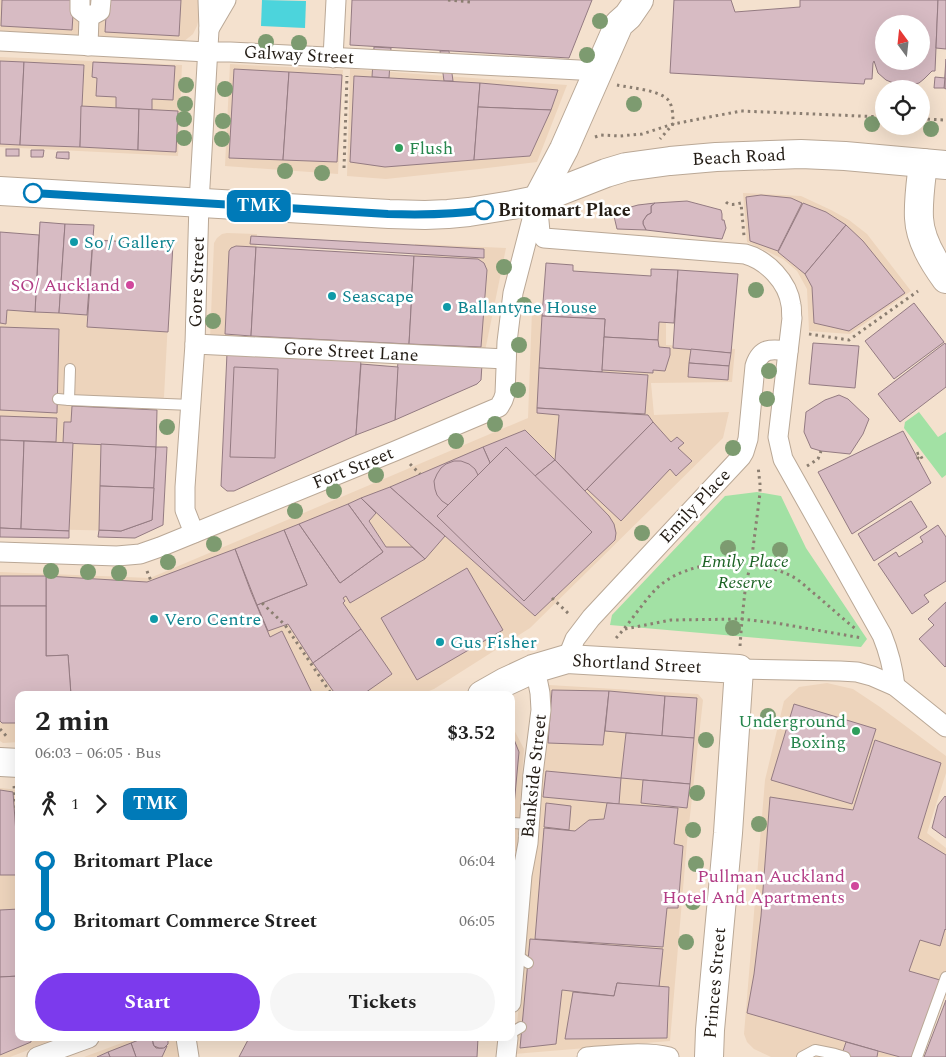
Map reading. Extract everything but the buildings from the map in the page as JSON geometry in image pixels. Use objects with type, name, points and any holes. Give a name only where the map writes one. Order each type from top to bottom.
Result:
[{"type":"main road","points":[[537,200],[564,149],[607,78],[619,12],[628,16],[639,0]]},
{"type":"main road","name":"Beach Road","points":[[0,191],[426,215],[469,212],[537,200],[626,167],[670,161],[716,157],[801,154],[934,164]]},
{"type":"main road","points":[[934,164],[919,217],[920,229],[932,255],[946,278]]},
{"type":"main road","name":"Shortland Street","points":[[490,691],[533,669],[567,659],[740,657]]},
{"type":"main road","name":"Princes Street","points":[[709,1057],[728,832],[740,657]]},
{"type":"main road","points":[[4,750],[15,771]]},
{"type":"street","points":[[80,0],[80,10],[89,17]]},
{"type":"street","points":[[89,17],[100,11],[101,0]]},
{"type":"street","name":"Gore Street","points":[[194,533],[185,510],[185,499],[195,344],[199,203],[209,30],[208,0]]},
{"type":"street","name":"Gore Street","points":[[209,30],[226,0]]},
{"type":"street","points":[[336,0],[341,58]]},
{"type":"street","points":[[88,46],[89,17]]},
{"type":"street","name":"Galway Street","points":[[0,41],[341,58],[607,78]]},
{"type":"street","points":[[537,200],[540,232],[544,238],[745,254],[758,259],[781,280],[789,296],[792,318],[778,437],[783,459],[882,634],[888,651],[895,686]]},
{"type":"street","name":"Fort Street","points":[[0,552],[117,556],[140,554],[166,545],[499,407],[505,394],[507,342],[513,293],[537,200]]},
{"type":"street","name":"Gore Street Lane","points":[[195,344],[506,359]]},
{"type":"street","name":"Emily Place","points":[[567,659],[575,639],[591,618],[741,457],[748,439],[757,359],[761,354],[772,349],[788,351]]},
{"type":"street","points":[[740,657],[857,672],[878,678],[895,686],[946,727]]},
{"type":"street","name":"Bankside Street","points":[[515,987],[522,959],[517,874],[528,843],[521,824],[533,774],[542,702],[533,669]]},
{"type":"street","points":[[37,1057],[81,1041]]},
{"type":"street","points":[[186,1041],[189,1057]]},
{"type":"street","points":[[506,1057],[512,1041]]},
{"type":"street","points":[[587,1057],[627,1055],[669,1057]]},
{"type":"lane","points":[[70,369],[63,400],[191,405]]},
{"type":"lane","points":[[917,1057],[946,977]]},
{"type":"lane","points":[[802,1057],[815,1050],[846,1057]]},
{"type":"path","points":[[448,0],[471,2]]},
{"type":"path","points":[[341,58],[344,168]]},
{"type":"path","points":[[607,78],[657,92],[670,102],[673,124]]},
{"type":"path","points":[[602,135],[642,134],[673,124],[741,111],[875,117]]},
{"type":"path","points":[[930,119],[946,120]]},
{"type":"path","points":[[726,202],[728,204],[741,203],[744,242]]},
{"type":"path","points":[[803,334],[849,340],[918,291]]},
{"type":"path","points":[[807,466],[818,459],[821,451]]},
{"type":"path","points":[[917,459],[916,454],[919,453],[924,462]]},
{"type":"path","points":[[740,657],[746,582],[751,564],[760,484],[758,465]]},
{"type":"path","points":[[615,640],[655,590],[670,579],[691,570],[716,564],[751,564],[778,570],[796,579],[867,639],[742,619],[670,620],[625,629]]},
{"type":"path","points":[[552,598],[570,616]]},
{"type":"path","points":[[262,603],[285,625],[329,691]]},
{"type":"path","points":[[0,729],[4,750]]},
{"type":"shaded area","points":[[0,0],[199,0],[199,18],[193,34],[183,42],[0,32]]},
{"type":"shaded area","points":[[0,57],[182,65],[178,156],[0,147]]},
{"type":"shaded area","points":[[230,64],[343,70],[338,174],[225,166]]},
{"type":"shaded area","points":[[350,69],[567,85],[537,162],[386,179],[347,176]]},
{"type":"shaded area","points":[[743,193],[801,196],[849,220],[867,234],[911,291],[850,334],[809,331],[807,289],[797,271],[783,259],[747,242]]},
{"type":"shaded area","points":[[0,233],[172,244],[164,397],[157,410],[152,520],[121,531],[0,528]]},
{"type":"shaded area","points":[[222,234],[257,234],[251,341],[210,339],[214,243]]},
{"type":"shaded area","name":"Ballantyne House","points":[[415,244],[506,248],[485,351],[409,348]]},
{"type":"shaded area","points":[[532,311],[666,319],[666,345],[735,349],[732,382],[651,383],[654,415],[729,412],[723,438],[530,628],[434,689],[429,691],[15,691],[15,742],[3,743],[0,741],[0,572],[150,578],[528,418]]},
{"type":"shaded area","name":"Pullman Auckland Hotel And Apartments","points":[[827,683],[853,689],[946,756],[946,773],[927,833],[946,848],[946,988],[922,1057],[771,1057],[754,1049],[747,1042],[744,1034],[765,780],[784,701],[799,687]]},
{"type":"shaded area","points":[[549,685],[698,694],[703,700],[687,842],[670,1041],[514,1054]]},
{"type":"shaded area","points":[[515,732],[524,749],[517,850],[515,851]]},
{"type":"shaded area","points":[[0,788],[15,790],[15,1041],[52,1041],[10,1057],[0,1057]]},
{"type":"shaded area","points":[[127,1041],[177,1041],[179,1057],[84,1057]]},
{"type":"green space","points":[[919,412],[938,437],[946,432],[946,475],[942,478],[904,428],[905,422]]},
{"type":"green space","name":"Emily Place Reserve","points":[[757,492],[781,496],[806,548],[867,639],[861,647],[610,625],[612,615],[725,496]]},
{"type":"water","points":[[262,0],[306,1],[305,28],[261,26]]},
{"type":"bus line","name":"TMK","points":[[33,193],[388,214],[437,215],[484,210]]},
{"type":"place","name":"Flush","points":[[399,148]]},
{"type":"place","name":"Britomart Place","points":[[484,210]]},
{"type":"place","name":"So / Gallery","points":[[74,242]]},
{"type":"place","name":"SO/ Auckland","points":[[130,285]]},
{"type":"place","name":"Seascape","points":[[332,296]]},
{"type":"place","name":"Ballantyne House","points":[[447,307]]},
{"type":"place","name":"Vero Centre","points":[[154,619]]},
{"type":"place","name":"Gus Fisher","points":[[440,642]]},
{"type":"place","name":"Underground Boxing","points":[[856,731]]},
{"type":"place","name":"Pullman Auckland Hotel And Apartments","points":[[855,886]]}]
